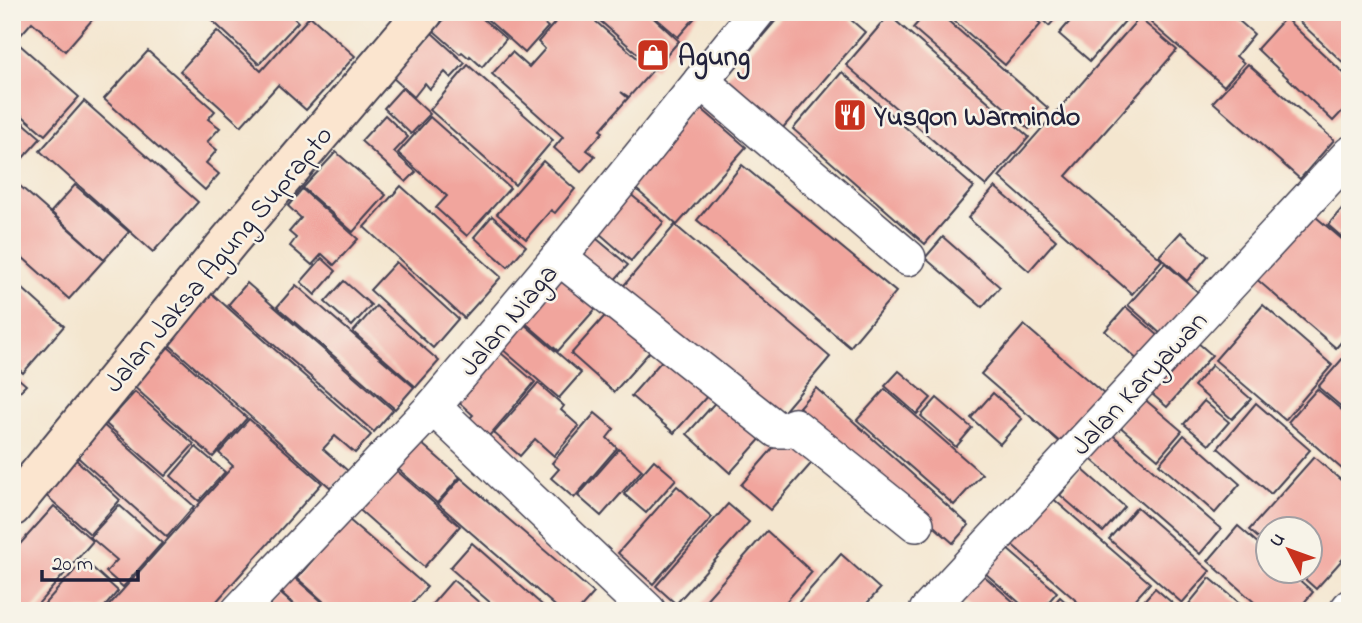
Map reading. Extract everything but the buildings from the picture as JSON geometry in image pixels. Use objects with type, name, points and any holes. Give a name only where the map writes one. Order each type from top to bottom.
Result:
[{"type":"street","name":"Jalan Jaksa Agung Suprapto","points":[[12,506],[230,240],[424,12]]},
{"type":"street","name":"Jalan Niaga","points":[[239,611],[433,407],[559,257],[757,12]]},
{"type":"street","points":[[701,81],[908,258]]},
{"type":"street","name":"Jalan Karyawan","points":[[927,611],[1350,154]]},
{"type":"street","points":[[559,257],[777,430],[794,426],[916,524]]},
{"type":"street","points":[[433,407],[648,611]]},
{"type":"place","name":"Agung","points":[[653,55]]},
{"type":"place","name":"Yusqon Warmindo","points":[[850,115]]}]
